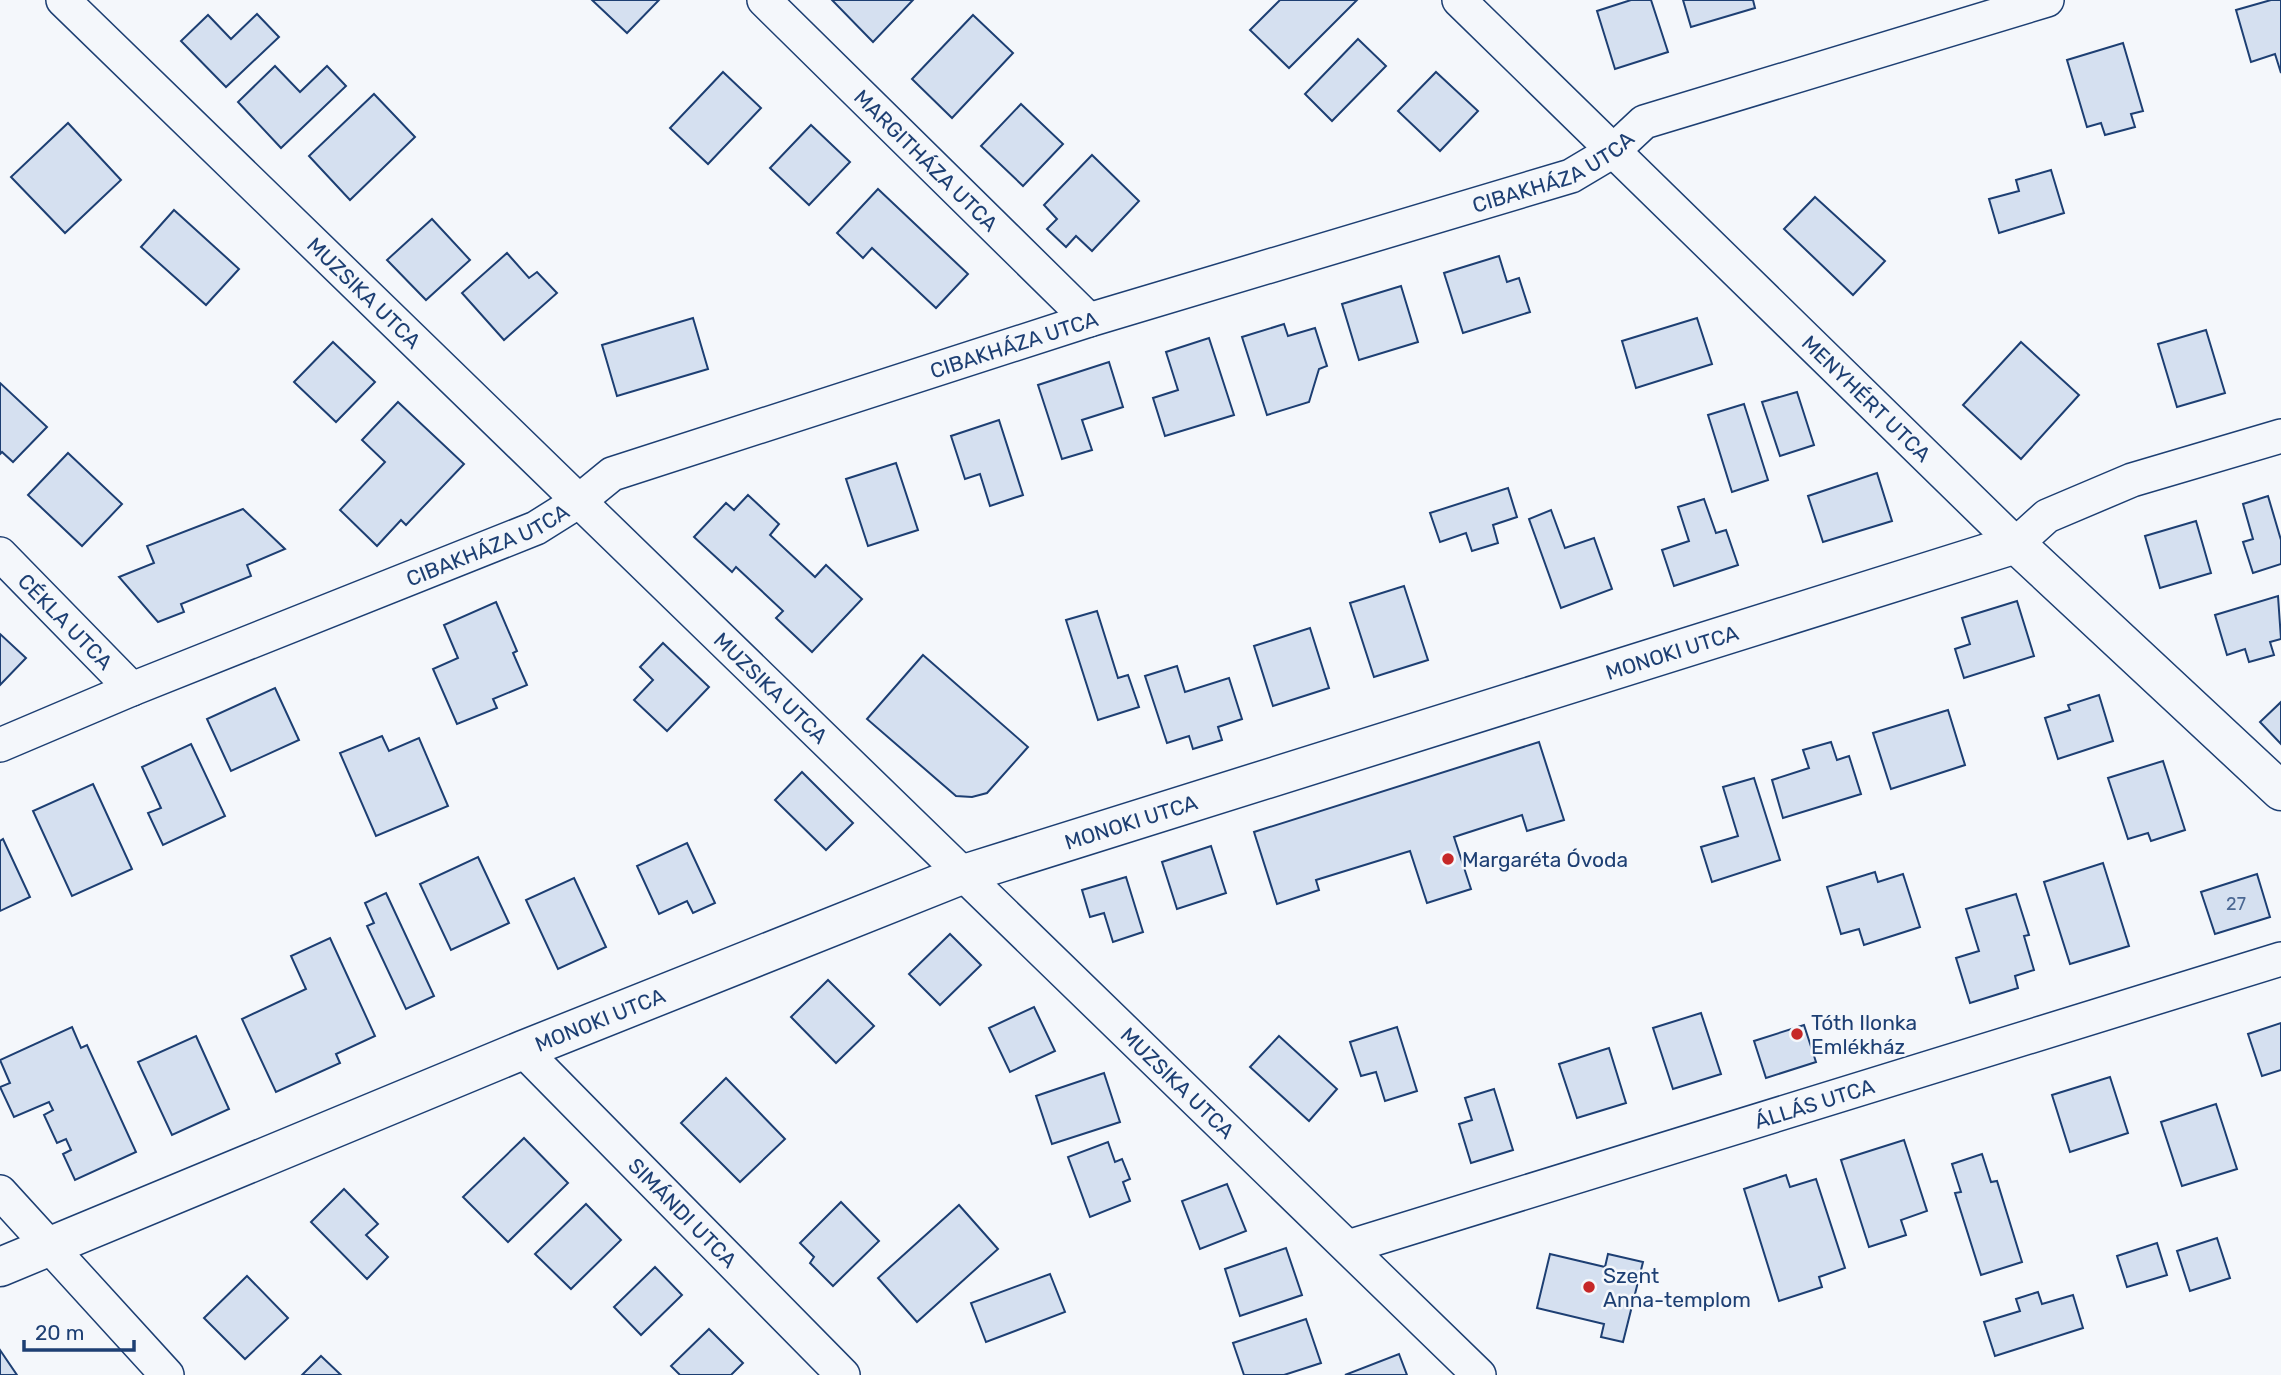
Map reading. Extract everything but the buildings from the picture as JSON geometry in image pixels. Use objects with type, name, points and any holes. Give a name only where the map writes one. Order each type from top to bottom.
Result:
[{"type":"street","name":"MUZSIKA UTCA","points":[[63,0],[1479,1375]]},
{"type":"street","name":"MARGITHÁZA UTCA","points":[[764,0],[1089,320]]},
{"type":"street","name":"MENYHÉRT UTCA","points":[[1459,0],[2016,544],[2281,791]]},
{"type":"street","name":"CIBAKHÁZA UTCA","points":[[0,746],[132,689],[536,528],[579,501],[612,474],[1089,320],[1572,176],[1614,151],[1644,122],[2047,0]]},
{"type":"street","name":"MONOKI UTCA","points":[[0,1267],[523,1050],[964,874],[2016,544],[2047,516],[2132,480],[2281,436]]},
{"type":"street","name":"CÉKLA UTCA","points":[[0,554],[132,689]]},
{"type":"street","name":"ÁLLÁS UTCA","points":[[1348,1247],[2281,959]]},
{"type":"street","name":"SIMÁNDI UTCA","points":[[523,1050],[843,1375]]},
{"type":"street","points":[[0,1192],[167,1375]]},
{"type":"place","name":"Margaréta Óvoda","points":[[1448,859]]},
{"type":"place","name":"Tóth Ilonka Emlékház","points":[[1797,1034]]},
{"type":"place","name":"Szent Anna-templom","points":[[1589,1287]]}]
